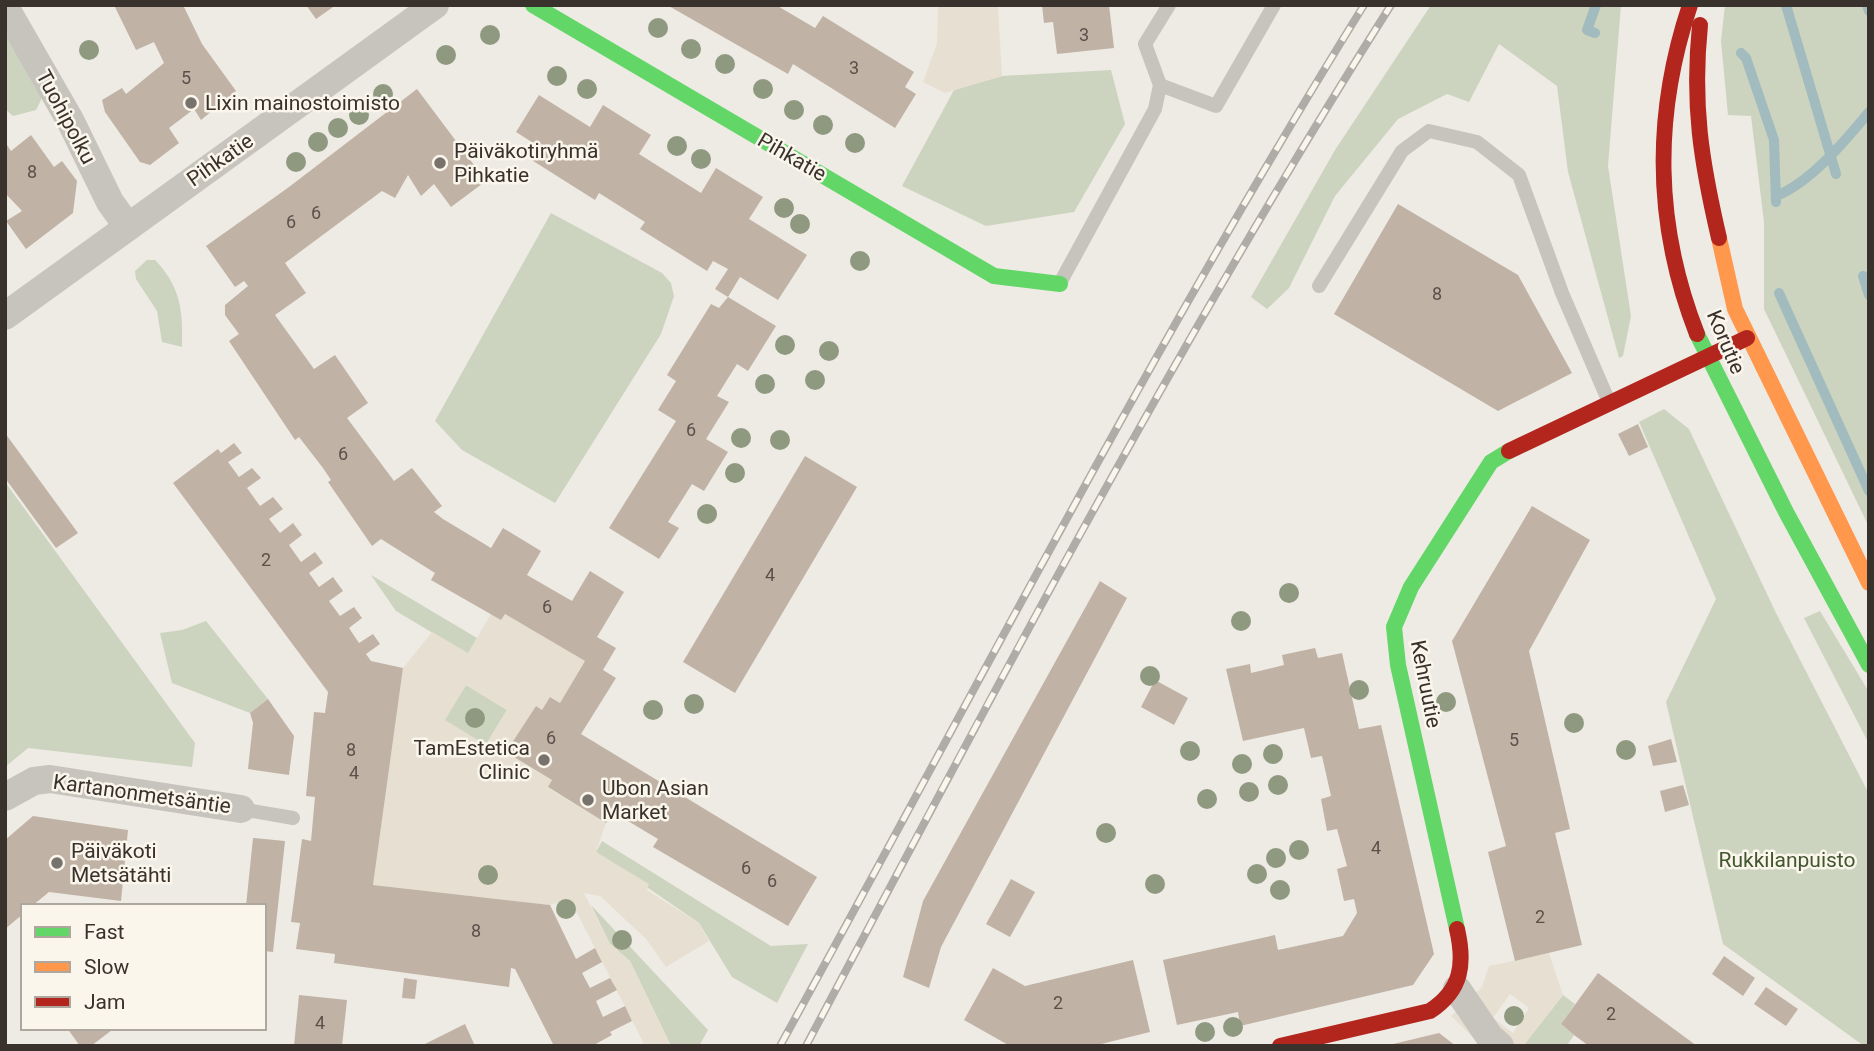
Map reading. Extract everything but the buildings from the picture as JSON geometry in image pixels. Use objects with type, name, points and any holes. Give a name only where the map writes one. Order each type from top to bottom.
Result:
[{"type":"street","name":"Pihkatie","points":[[5,316],[435,5]]},
{"type":"street","name":"Pihkatie","points":[[533,5],[994,276],[1060,284]]},
{"type":"street","name":"Korutie","points":[[1690,5],[1667,80],[1662,160],[1672,246],[1682,286],[1706,355],[1812,564],[1869,666]]},
{"type":"street","name":"Korutie","points":[[1703,5],[1695,74],[1701,160],[1725,272],[1747,338],[1869,583]]},
{"type":"street","name":"Tuohipolku","points":[[5,7],[70,120],[110,202],[128,227]]},
{"type":"street","name":"Kehruutie","points":[[1457,989],[1462,951],[1398,665],[1394,627],[1411,587],[1491,462],[1706,355],[1747,338]]},
{"type":"street","name":"Kartanonmetsäntie","points":[[5,797],[34,781],[50,779],[241,808]]},
{"type":"street","points":[[1280,1046],[1430,1011],[1445,1003],[1457,989],[1489,1036],[1500,1046]]},
{"type":"lane","points":[[1060,284],[1156,109],[1160,85],[1145,44],[1169,5]]},
{"type":"lane","points":[[1160,85],[1216,106],[1274,5]]},
{"type":"lane","points":[[1319,286],[1402,151],[1429,131],[1477,142],[1519,175],[1562,293],[1609,403]]},
{"type":"lane","points":[[241,808],[293,818]]},
{"type":"green space","points":[[1431,5],[1621,5],[1608,166],[1631,316],[1623,356],[1619,358],[1568,172],[1557,86],[1499,44],[1469,102],[1447,94],[1398,119],[1335,196],[1289,288],[1267,309],[1251,297],[1335,150]]},
{"type":"green space","points":[[1725,5],[1869,5],[1869,527],[1764,309],[1764,222],[1751,116],[1728,115],[1721,41]]},
{"type":"green space","points":[[5,35],[42,98],[36,110],[13,116],[5,109]]},
{"type":"green space","points":[[1111,70],[1125,124],[1074,212],[986,226],[902,186],[954,90],[1002,76]]},
{"type":"green space","points":[[551,213],[662,273],[671,283],[674,296],[661,334],[555,503],[462,450],[435,421]]},
{"type":"green space","points":[[147,260],[155,260],[175,290],[181,311],[182,347],[162,342],[157,311],[136,279],[135,271]]},
{"type":"green space","name":"Rukkilanpuisto","points":[[1664,409],[1689,429],[1776,613],[1869,794],[1869,1046],[1864,1046],[1723,944],[1666,702],[1716,599],[1639,422]]},
{"type":"green space","points":[[5,482],[195,743],[192,767],[28,748],[5,767]]},
{"type":"green space","points":[[371,575],[477,638],[468,654],[396,611]]},
{"type":"green space","points":[[1820,611],[1869,692],[1869,744],[1804,618]]},
{"type":"green space","points":[[206,621],[268,699],[250,713],[172,683],[160,633],[182,630]]},
{"type":"green space","points":[[466,685],[507,710],[485,746],[444,720]]},
{"type":"green space","points":[[602,841],[771,946],[808,944],[777,1003],[732,977],[699,923],[596,852]]},
{"type":"green space","points":[[591,905],[708,1030],[699,1046],[671,1046],[630,961],[610,944]]},
{"type":"green space","points":[[1563,995],[1575,1004],[1561,1024],[1574,1035],[1568,1044],[1570,1046],[1523,1046]]},
{"type":"shaded area","points":[[938,5],[998,5],[1002,76],[945,93],[923,82],[937,43]]},
{"type":"shaded area","points":[[491,614],[501,620],[505,614],[585,661],[560,703],[551,697],[542,710],[536,706],[507,752],[552,780],[548,788],[606,823],[596,852],[649,884],[647,890],[699,923],[709,941],[666,967],[646,939],[600,896],[584,893],[610,944],[630,961],[671,1046],[645,1046],[570,899],[550,905],[373,885],[403,668],[432,632],[468,653]],"holes":[[[466,685],[507,710],[486,745],[445,720]]]},
{"type":"shaded area","points":[[1549,953],[1563,995],[1523,1046],[1482,1046],[1451,1016],[1482,987],[1489,966]],"holes":[[[1510,994],[1529,1008],[1513,1033],[1493,1018]]]},
{"type":"waterway","points":[[1595,33],[1587,30],[1596,5]]},
{"type":"waterway","points":[[1786,5],[1836,174]]},
{"type":"waterway","points":[[1867,5],[1869,11]]},
{"type":"waterway","points":[[1741,53],[1746,58],[1774,140],[1776,202]]},
{"type":"waterway","points":[[1776,196],[1789,190],[1814,171],[1869,112]]},
{"type":"waterway","points":[[1863,276],[1869,295]]},
{"type":"waterway","points":[[1779,293],[1869,491]]},
{"type":"railway","points":[[780,1046],[1065,521],[1211,261],[1364,5]]},
{"type":"railway","points":[[806,1046],[946,782],[1161,389],[1312,132],[1391,5]]},
{"type":"traffic: fast","points":[[533,5],[994,276],[1060,284]]},
{"type":"traffic: fast","points":[[1697,334],[1786,512],[1869,665]]},
{"type":"traffic: fast","points":[[1457,929],[1398,665],[1394,627],[1411,587],[1491,462],[1509,451]]},
{"type":"traffic: slow","points":[[1719,238],[1735,309],[1869,583]]},
{"type":"traffic: jam","points":[[1690,5],[1669,88],[1664,170],[1666,211],[1673,252],[1697,334]]},
{"type":"traffic: jam","points":[[1700,25],[1697,81],[1700,132],[1707,183],[1719,238]]},
{"type":"traffic: jam","points":[[1509,451],[1747,338]]},
{"type":"traffic: jam","points":[[1280,1046],[1430,1011],[1441,1003],[1455,985],[1461,954],[1457,929]]},
{"type":"place","name":"Lixin mainostoimisto","points":[[191,103]]},
{"type":"place","name":"Päiväkotiryhmä Pihkatie","points":[[440,163]]},
{"type":"place","name":"TamEstetica Clinic","points":[[544,760]]},
{"type":"place","name":"Ubon Asian Market","points":[[588,800]]},
{"type":"place","name":"Päiväkoti Metsätähti","points":[[57,863]]}]
